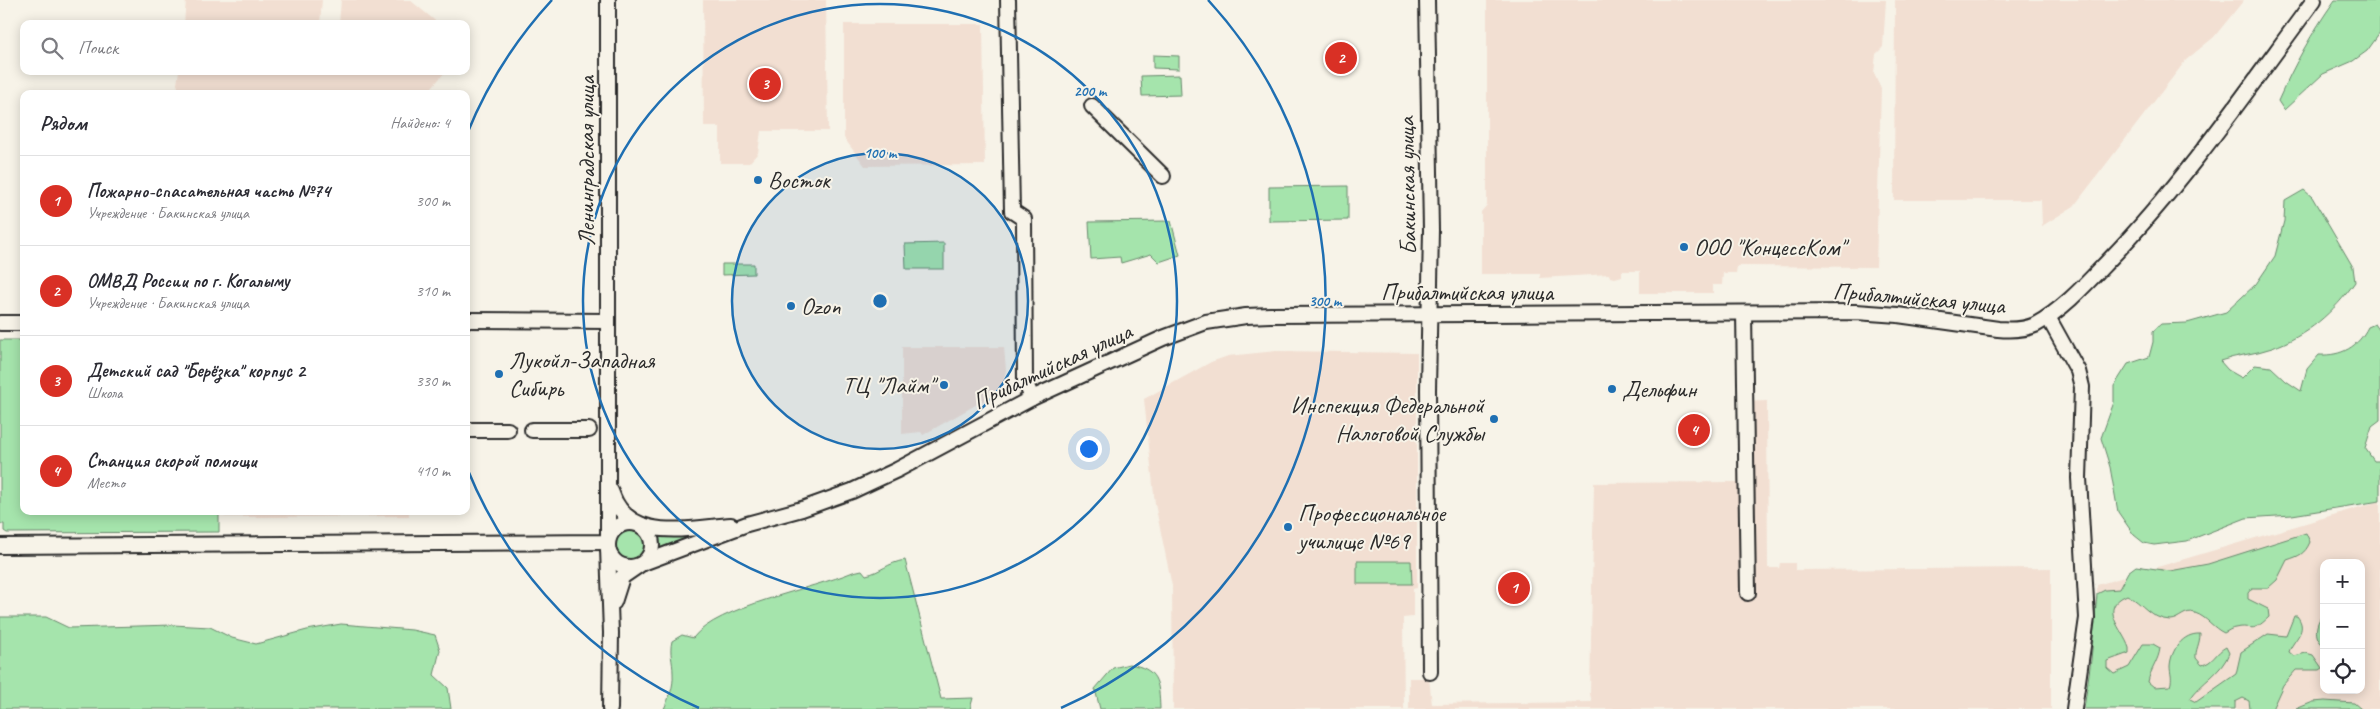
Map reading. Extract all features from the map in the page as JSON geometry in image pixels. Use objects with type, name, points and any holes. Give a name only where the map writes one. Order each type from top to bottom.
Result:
[{"type":"street","name":"Ленинградская улица","points":[[608,0],[608,321]]},
{"type":"street","points":[[1008,0],[1012,211],[1024,219],[1026,381],[1032,398]]},
{"type":"street","name":"Бакинская улица","points":[[1427,0],[1431,230],[1428,560],[1430,672]]},
{"type":"street","name":"Прибалтийская улица","points":[[641,564],[722,529],[802,509],[852,491],[898,470],[1032,398],[1163,338],[1206,322],[1254,316],[1878,313],[2009,330],[2033,326],[2048,317],[2079,291],[2161,203],[2314,0]]},
{"type":"street","points":[[1092,106],[1163,176]]},
{"type":"street","points":[[1744,313],[1748,593]]},
{"type":"street","points":[[2048,317],[2078,371],[2082,387],[2079,478],[2087,625],[2074,709]]},
{"type":"street","points":[[470,320],[608,321],[610,709]]},
{"type":"street","points":[[0,323],[20,323]]},
{"type":"street","points":[[470,430],[508,430]]},
{"type":"street","points":[[532,430],[590,430]]},
{"type":"street","points":[[609,485],[620,513],[640,526],[648,534],[652,544],[649,555],[641,564],[626,573],[619,582],[614,599],[611,633]]},
{"type":"street","points":[[640,526],[630,523],[620,526],[612,533],[608,545],[612,557],[619,564],[629,567],[641,564]]},
{"type":"street","name":"Прибалтийская улица","points":[[640,526],[722,529]]},
{"type":"street","points":[[0,546],[608,545]]},
{"type":"shaded area","points":[[186,0],[322,0],[320,20],[184,20]]},
{"type":"shaded area","points":[[341,0],[410,0],[434,20],[339,20]]},
{"type":"shaded area","points":[[703,0],[826,0],[828,131],[761,131],[758,153],[749,163],[720,163],[720,127],[704,127]]},
{"type":"shaded area","points":[[1487,0],[1886,0],[1883,47],[1876,54],[1874,73],[1881,88],[1876,267],[1737,266],[1736,273],[1723,273],[1722,285],[1713,285],[1713,293],[1640,293],[1640,271],[1622,271],[1622,276],[1615,278],[1610,277],[1609,274],[1540,278],[1540,274],[1481,274],[1481,212],[1487,205]]},
{"type":"shaded area","points":[[1895,0],[2244,0],[2214,37],[2186,60],[2074,206],[2042,226],[2041,200],[1894,200]]},
{"type":"shaded area","points":[[844,24],[983,24],[985,165],[865,166],[844,138]]},
{"type":"shaded area","points":[[178,75],[443,75],[429,90],[179,90],[177,84]]},
{"type":"shaded area","points":[[902,347],[1004,347],[1006,370],[1002,390],[923,435],[921,432],[902,434]]},
{"type":"shaded area","name":"Профессиональное училище №69","points":[[1276,351],[1417,353],[1417,588],[1413,589],[1413,617],[1403,618],[1404,709],[1173,709],[1172,586],[1155,504],[1144,399],[1211,362],[1228,356]]},
{"type":"shaded area","points":[[1767,401],[1768,568],[1779,568],[1780,563],[1795,563],[1795,570],[2051,568],[2051,709],[1409,709],[1409,678],[1429,678],[1432,704],[1592,702],[1590,694],[1594,483],[1737,482],[1737,402]]},
{"type":"shaded area","points":[[2380,501],[2380,709],[2098,709],[2097,585]]},
{"type":"shaded area","points":[[225,515],[409,515],[409,516],[225,517]]},
{"type":"green space","points":[[2335,0],[2380,0],[2380,33],[2367,51],[2353,61],[2323,74],[2284,110],[2278,101],[2284,88],[2311,37]]},
{"type":"green space","points":[[1153,55],[1179,56],[1179,69],[1153,68]]},
{"type":"green space","points":[[1180,75],[1181,95],[1142,96],[1141,76]]},
{"type":"green space","points":[[1348,186],[1348,220],[1269,221],[1269,187]]},
{"type":"green space","points":[[2304,190],[2312,197],[2353,267],[2355,282],[2329,313],[2297,337],[2266,350],[2220,361],[2228,370],[2242,378],[2255,365],[2271,367],[2286,381],[2301,391],[2307,369],[2319,355],[2335,354],[2348,349],[2359,340],[2368,327],[2375,324],[2380,331],[2380,420],[2372,426],[2365,448],[2374,461],[2380,461],[2380,501],[2292,515],[2246,518],[2187,541],[2154,545],[2144,543],[2134,535],[2118,512],[2110,467],[2101,438],[2114,402],[2114,386],[2128,364],[2149,357],[2153,342],[2153,331],[2161,324],[2187,323],[2226,312],[2256,284],[2275,256],[2284,221],[2285,201]]},
{"type":"green space","points":[[1171,221],[1180,255],[1159,262],[1151,254],[1121,263],[1120,257],[1091,259],[1089,222]]},
{"type":"green space","points":[[944,243],[944,269],[906,269],[905,244]]},
{"type":"green space","points":[[722,264],[754,264],[754,274],[722,275]]},
{"type":"green space","points":[[0,340],[20,340],[20,515],[219,515],[219,532],[7,533],[4,531],[4,524],[0,524]]},
{"type":"green space","points":[[630,531],[640,535],[644,545],[640,555],[630,559],[620,555],[616,545],[620,535]]},
{"type":"green space","points":[[706,532],[658,551],[657,533]]},
{"type":"green space","points":[[2306,533],[2310,542],[2301,554],[2287,560],[2277,580],[2268,588],[2252,588],[2248,593],[2248,599],[2268,609],[2269,617],[2258,626],[2252,628],[2234,628],[2224,633],[2203,617],[2191,612],[2185,613],[2173,620],[2163,619],[2152,614],[2127,595],[2118,600],[2114,606],[2114,619],[2126,641],[2129,653],[2107,661],[2107,668],[2114,674],[2129,667],[2143,644],[2153,644],[2160,648],[2148,682],[2154,687],[2170,686],[2170,666],[2175,649],[2188,636],[2200,634],[2196,658],[2202,665],[2209,662],[2226,647],[2229,653],[2222,666],[2190,699],[2196,702],[2236,674],[2241,652],[2268,634],[2286,636],[2294,616],[2297,616],[2300,621],[2301,631],[2289,652],[2294,656],[2306,653],[2313,655],[2320,665],[2320,669],[2296,670],[2283,685],[2272,709],[2250,709],[2249,701],[2243,698],[2235,702],[2235,709],[2084,709],[2097,594],[2105,590],[2119,589],[2128,572],[2136,566],[2170,571],[2208,564]]},
{"type":"green space","points":[[905,560],[941,699],[973,698],[970,709],[664,709],[673,683],[672,641],[682,635],[693,638],[705,627],[722,617],[767,599],[853,572],[862,570],[866,575],[871,574],[893,563]]},
{"type":"green space","points":[[1357,561],[1411,561],[1412,584],[1357,584]]},
{"type":"green space","points":[[0,617],[46,617],[69,628],[173,625],[210,627],[232,638],[256,644],[307,630],[341,624],[412,630],[435,635],[440,650],[434,675],[448,688],[451,709],[0,709]]},
{"type":"green space","points":[[2320,619],[2320,642],[2316,629]]},
{"type":"green space","points":[[1129,664],[1146,669],[1155,678],[1159,691],[1160,709],[1100,709],[1095,689],[1113,668]]},
{"type":"green space","points":[[2313,702],[2354,703],[2361,709],[2296,709]]},
{"type":"place","name":"ОМВД России по г. Когалыму","points":[[1341,58]]},
{"type":"place","name":"Детский сад \"Берёзка\" корпус 2","points":[[765,84]]},
{"type":"place","name":"Восток","points":[[758,180]]},
{"type":"place","name":"ООО \"КонцессКом\"","points":[[1684,247]]},
{"type":"place","name":"Ozon","points":[[791,306]]},
{"type":"place","name":"Лукойл-Западная Сибирь","points":[[499,374]]},
{"type":"place","name":"ТЦ \"Лайм\"","points":[[944,385]]},
{"type":"place","name":"Дельфин","points":[[1612,389]]},
{"type":"place","name":"Инспекция Федеральной Налоговой Службы","points":[[1494,419]]},
{"type":"place","name":"Станция скорой помощи","points":[[1694,430]]},
{"type":"place","name":"Профессиональное училище №69","points":[[1288,527]]},
{"type":"place","name":"Пожарно-спасательная часть №74","points":[[1514,588]]}]
